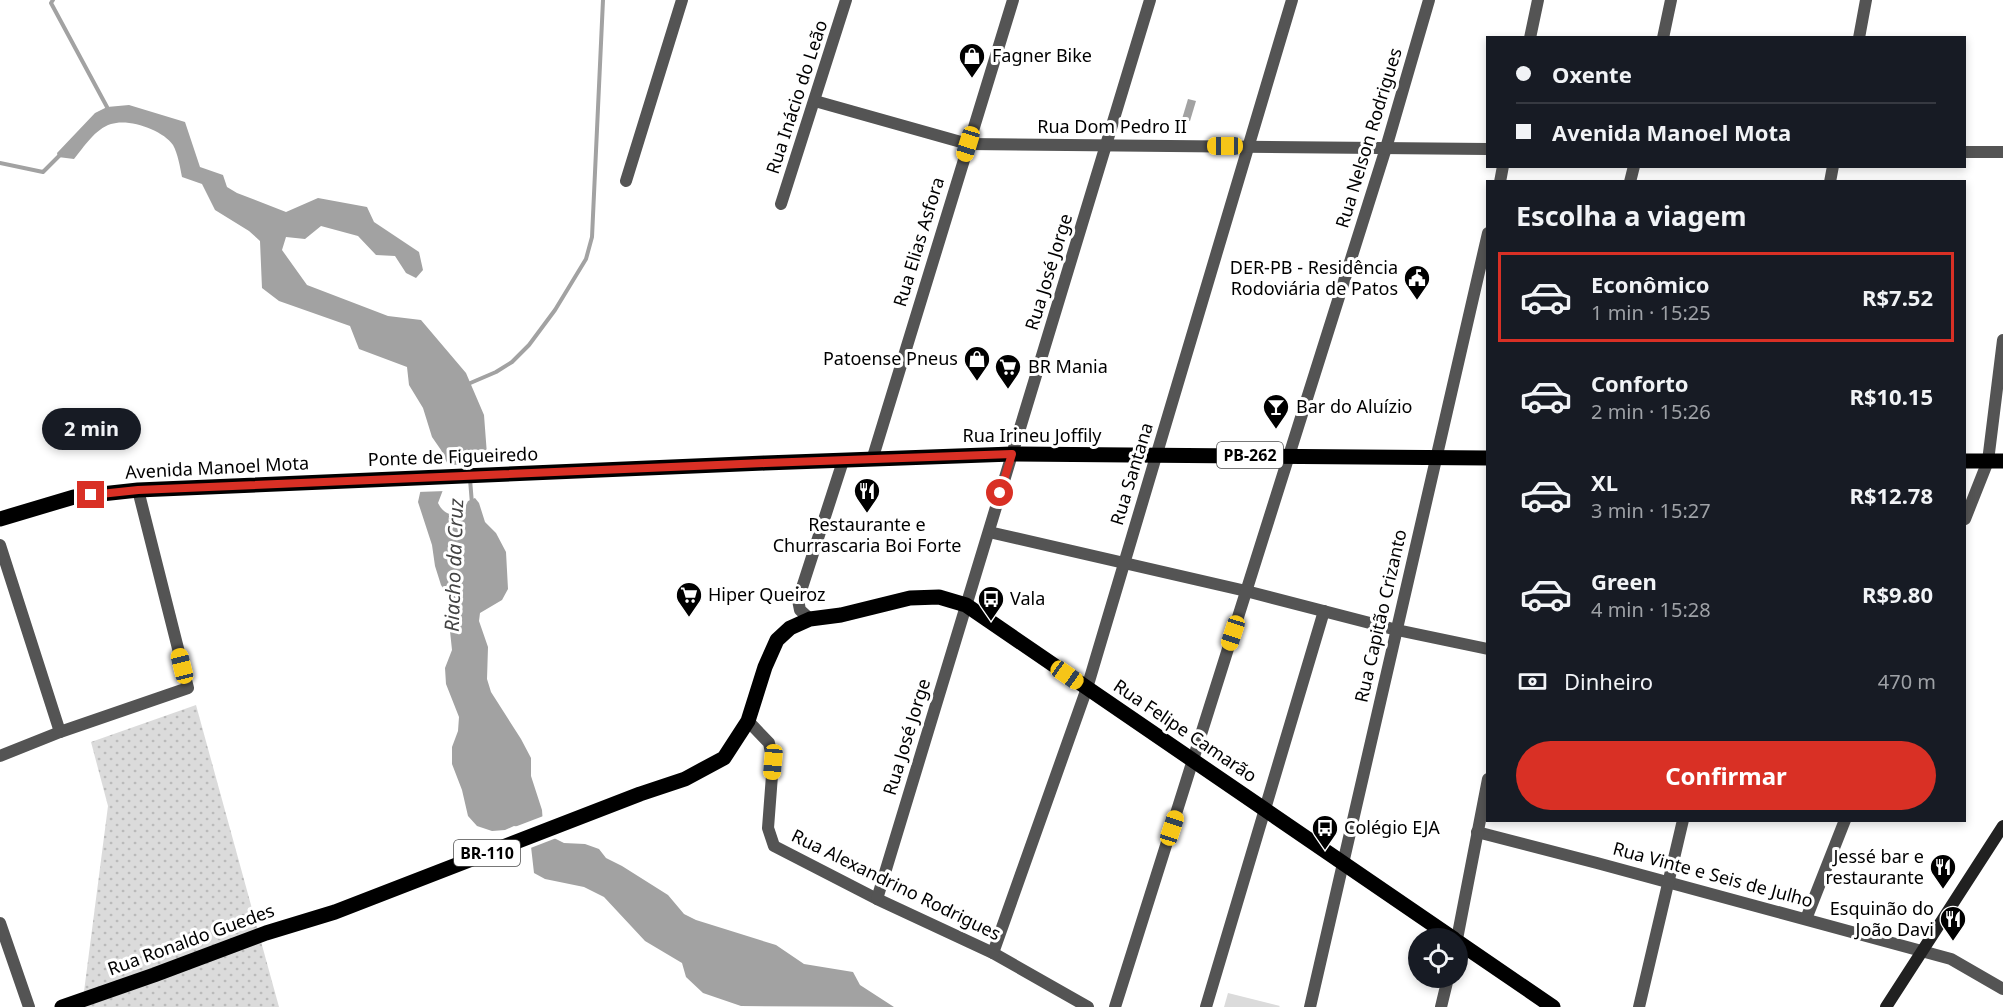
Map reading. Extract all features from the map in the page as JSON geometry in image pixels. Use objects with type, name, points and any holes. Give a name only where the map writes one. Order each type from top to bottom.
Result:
[{"type":"main road","name":"Rua Irineu Joffily","points":[[576,472],[1012,454],[1486,458]]},
{"type":"main road","points":[[1966,461],[1995,461]]},
{"type":"main road","name":"Ponte de Figueiredo","points":[[331,482],[576,472]]},
{"type":"main road","name":"Avenida Manoel Mota","points":[[0,519],[74,497],[138,490],[331,482]]},
{"type":"main road","name":"Rua Felipe Camarão","points":[[810,619],[841,615],[910,598],[939,597],[966,605],[1438,928]]},
{"type":"main road","name":"BR-110","points":[[748,721],[765,667],[777,640],[790,628],[810,619]]},
{"type":"main road","name":"Rua Ronaldo Guedes","points":[[62,1007],[266,933],[335,912],[640,794],[686,779],[724,758],[748,721]]},
{"type":"main road","points":[[1886,1007],[2001,833]]},
{"type":"main road","name":"Rua Felipe Camarão","points":[[1468,948],[1553,1007]]},
{"type":"street","points":[[626,181],[682,0]]},
{"type":"street","name":"Rua Inácio do Leão","points":[[781,204],[846,0]]},
{"type":"street","name":"Rua Elias Asfora","points":[[872,459],[1013,0]]},
{"type":"street","name":"Rua José Jorge","points":[[878,899],[1150,0]]},
{"type":"street","name":"Rua Santana","points":[[993,953],[1087,688],[1292,0]]},
{"type":"street","name":"Rua Nelson Rodrigues","points":[[1115,1007],[1386,148],[1429,0]]},
{"type":"street","points":[[1530,36],[1538,0]]},
{"type":"street","points":[[1663,36],[1671,0]]},
{"type":"street","points":[[1859,36],[1866,0]]},
{"type":"street","name":"Rua Dom Pedro II","points":[[815,101],[968,144],[1486,148]]},
{"type":"street","points":[[1966,152],[2003,152]]},
{"type":"street","name":"Rua Capitão Crizanto","points":[[1310,1007],[1486,242]]},
{"type":"street","points":[[1966,517],[1995,461],[2003,340]]},
{"type":"street","points":[[810,619],[800,610],[798,600],[843,461]]},
{"type":"street","points":[[0,756],[60,732],[188,688],[138,490]]},
{"type":"street","points":[[988,531],[1246,591],[1396,630],[1486,649]]},
{"type":"street","points":[[0,545],[60,732]]},
{"type":"street","points":[[1206,1007],[1324,611]]},
{"type":"street","name":"Rua Alexandrino Rodrigues","points":[[748,721],[769,743],[773,762],[768,828],[774,846],[878,899],[993,953],[1088,1007]]},
{"type":"street","points":[[1458,928],[1486,788]]},
{"type":"street","points":[[1639,1007],[1683,822]]},
{"type":"street","points":[[1806,919],[1844,822]]},
{"type":"street","name":"Rua Vinte e Seis de Julho","points":[[1477,832],[1951,959],[2003,989]]},
{"type":"street","points":[[0,923],[29,1007]]},
{"type":"street","points":[[1441,1007],[1446,988]]},
{"type":"shaded area","points":[[196,705],[279,1007],[82,1007],[108,806],[91,742]]},
{"type":"shaded area","points":[[1228,993],[1280,1006],[1224,1007]]},
{"type":"water","points":[[1188,99],[1196,101],[1190,121],[1182,119]]},
{"type":"water","points":[[129,105],[185,122],[200,167],[223,175],[227,187],[237,193],[286,212],[318,198],[367,207],[374,222],[419,252],[423,270],[416,278],[406,273],[395,256],[376,255],[358,236],[321,226],[305,239],[286,237],[282,250],[307,285],[388,316],[421,320],[466,373],[484,415],[488,468],[450,469],[432,437],[423,408],[409,385],[407,367],[359,349],[350,326],[279,301],[262,288],[260,241],[249,231],[215,210],[202,184],[182,177],[175,149],[162,135],[136,124],[111,124],[95,134],[74,159],[58,157],[57,153],[95,113],[107,107]]},
{"type":"water","points":[[446,482],[438,503],[442,509],[453,515],[461,515],[468,501],[475,498],[485,522],[496,533],[506,552],[508,589],[502,600],[480,613],[479,621],[488,647],[487,679],[491,692],[531,758],[531,776],[542,810],[543,824],[552,837],[564,843],[585,844],[599,849],[606,858],[668,895],[684,914],[696,920],[776,945],[804,964],[853,972],[860,985],[894,1007],[741,1006],[703,993],[686,977],[682,963],[645,941],[604,897],[584,887],[545,879],[534,873],[529,829],[514,826],[505,830],[492,831],[477,826],[468,816],[462,790],[452,764],[452,747],[458,731],[459,717],[446,684],[445,668],[452,650],[451,601],[441,585],[432,545],[418,502],[422,484]]},
{"type":"pier","points":[[490,464],[491,468],[447,471],[445,465]]},
{"type":"pier","points":[[449,482],[446,491],[417,492],[419,483]]},
{"type":"pier","points":[[546,815],[546,823],[554,835],[559,837],[528,849],[526,832],[515,829],[496,834]]},
{"type":"waterway","points":[[53,0],[51,3],[107,107]]},
{"type":"waterway","points":[[468,384],[512,362],[529,345],[555,310],[586,259],[592,237],[603,0]]},
{"type":"waterway","name":"Riacho da Cruz","points":[[0,163],[43,172],[61,154]]},
{"type":"waterway","name":"Riacho da Cruz","points":[[470,479],[472,504]]},
{"type":"place","name":"Fagner Bike","points":[[972,79]]},
{"type":"place","name":"DER-PB - Residência Rodoviária de Patos","points":[[1417,301]]},
{"type":"place","name":"Patoense Pneus","points":[[977,382]]},
{"type":"place","name":"BR Mania","points":[[1008,390]]},
{"type":"place","name":"Bar do Aluízio","points":[[1276,430]]},
{"type":"place","name":"Restaurante e Churrascaria Boi Forte","points":[[867,514]]},
{"type":"place","name":"Hiper Queiroz","points":[[689,618]]},
{"type":"place","name":"Vala","points":[[991,622]]},
{"type":"place","name":"Colégio EJA","points":[[1325,851]]},
{"type":"place","name":"Jessé bar e restaurante","points":[[1943,890]]},
{"type":"place","name":"Esquinão do João Davi","points":[[1953,942]]},
{"type":"route","points":[[91,495],[138,490],[1012,454],[1000,493]]}]
